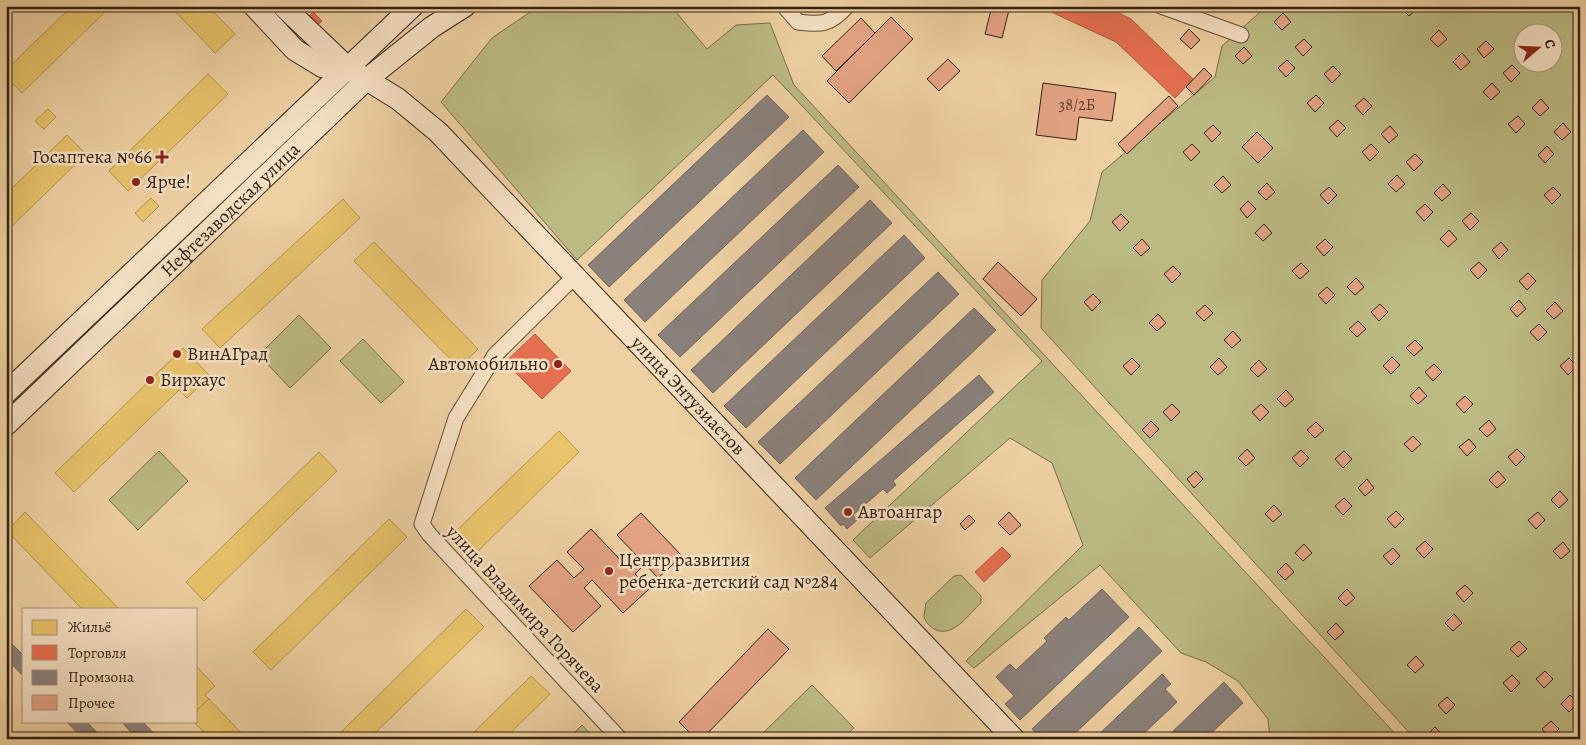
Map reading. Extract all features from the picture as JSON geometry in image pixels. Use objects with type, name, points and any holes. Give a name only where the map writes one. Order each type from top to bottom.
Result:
[{"type":"main road","points":[[254,6],[295,50],[323,67],[348,68]]},
{"type":"main road","name":"улица Энтузиастов","points":[[283,6],[348,68],[398,99],[438,132],[652,355],[1014,739]]},
{"type":"main road","name":"Нефтезаводская улица","points":[[6,393],[413,6]]},
{"type":"main road","name":"Нефтезаводская улица","points":[[6,425],[366,80],[432,27],[466,6]]},
{"type":"street","points":[[784,6],[798,22],[821,25],[840,13],[846,6]]},
{"type":"street","points":[[1160,6],[1241,35]]},
{"type":"street","name":"улица Владимира Горячева","points":[[575,276],[495,355],[456,418],[422,524],[429,534],[620,739]]},
{"type":"shaded area","points":[[539,6],[671,6],[707,49],[736,25],[770,23],[794,85],[1400,739],[1270,739],[1268,719],[1238,681],[1206,662],[1181,653],[1100,565],[974,668],[966,661],[1083,545],[1052,463],[1010,438],[870,558],[853,540],[1042,361],[773,75],[577,260],[441,102],[492,38]]},
{"type":"shaded area","points":[[1267,6],[1580,6],[1580,739],[1415,739],[1041,328],[1042,280],[1090,221],[1102,172],[1215,77],[1222,46]]},
{"type":"shaded area","points":[[299,315],[331,348],[290,388],[259,355]]},
{"type":"shaded area","points":[[363,339],[404,382],[381,403],[340,361]]},
{"type":"shaded area","points":[[159,451],[188,481],[138,530],[109,500]]},
{"type":"shaded area","points":[[961,575],[981,596],[981,603],[955,627],[943,631],[936,630],[928,624],[924,616],[926,603],[954,576]]},
{"type":"shaded area","points":[[812,685],[854,728],[842,739],[757,739]]},
{"type":"shaded area","points":[[582,725],[595,739],[568,739]]},
{"type":"building: Жильё","points":[[72,6],[111,6],[22,93],[6,77],[6,70]]},
{"type":"building: Жильё","points":[[170,6],[208,6],[235,34],[215,53]]},
{"type":"building: Жильё","points":[[208,74],[228,94],[128,191],[109,171]]},
{"type":"building: Жильё","points":[[48,109],[56,117],[44,129],[35,121]]},
{"type":"building: Жильё","points":[[67,135],[86,154],[6,232],[6,194]]},
{"type":"building: Жильё","points":[[151,198],[159,206],[143,222],[135,213]]},
{"type":"building: Жильё","points":[[343,199],[360,218],[220,348],[202,329]]},
{"type":"building: Жильё","points":[[374,242],[478,349],[459,368],[354,261]]},
{"type":"building: Жильё","points":[[183,348],[210,376],[187,398],[179,390],[74,492],[55,473]]},
{"type":"building: Жильё","points":[[559,431],[579,452],[474,555],[453,534]]},
{"type":"building: Жильё","points":[[319,452],[337,471],[204,601],[186,582]]},
{"type":"building: Жильё","points":[[25,512],[118,608],[81,608],[7,531]]},
{"type":"building: Жильё","points":[[389,519],[407,537],[271,670],[253,652]]},
{"type":"building: Жильё","points":[[466,609],[484,627],[369,739],[334,739]]},
{"type":"building: Жильё","points":[[198,668],[215,686],[205,695],[209,699],[198,709]]},
{"type":"building: Жильё","points":[[531,676],[550,694],[504,739],[467,739]]},
{"type":"building: Жильё","points":[[209,699],[247,739],[210,739],[194,722],[198,722],[198,709]]},
{"type":"building: Торговля","points":[[1048,6],[1105,6],[1131,19],[1193,79],[1175,98],[1116,42],[1047,10]]},
{"type":"building: Торговля","points":[[313,12],[322,21],[316,26],[308,17]]},
{"type":"building: Торговля","points":[[535,334],[571,371],[542,399],[505,362]]},
{"type":"building: Торговля","points":[[1002,547],[1011,556],[984,582],[975,572]]},
{"type":"building: Промзона","points":[[767,95],[789,117],[609,287],[588,265]]},
{"type":"building: Промзона","points":[[803,130],[824,152],[645,322],[624,300]]},
{"type":"building: Промзона","points":[[838,165],[859,187],[680,357],[658,335]]},
{"type":"building: Промзона","points":[[870,200],[892,223],[713,393],[691,370]]},
{"type":"building: Промзона","points":[[904,235],[925,258],[746,428],[724,406]]},
{"type":"building: Промзона","points":[[938,272],[959,294],[780,464],[758,442]]},
{"type":"building: Промзона","points":[[974,308],[996,330],[816,500],[795,478]]},
{"type":"building: Промзона","points":[[979,375],[994,392],[893,481],[896,485],[887,493],[883,489],[853,515],[857,520],[847,529],[843,524],[841,526],[825,508]]},
{"type":"building: Промзона","points":[[1102,589],[1129,617],[1020,720],[1005,704],[1014,696],[996,677],[1010,664],[1016,670],[1047,641],[1044,638],[1066,617],[1069,620]]},
{"type":"building: Промзона","points":[[1139,627],[1162,651],[1069,739],[1041,739],[1032,729]]},
{"type":"building: Промзона","points":[[6,638],[22,654],[22,675],[6,658]]},
{"type":"building: Промзона","points":[[1162,674],[1171,684],[1165,689],[1177,702],[1138,739],[1094,739]]},
{"type":"building: Промзона","points":[[1224,682],[1243,703],[1205,739],[1165,739]]},
{"type":"building: Промзона","points":[[67,722],[87,722],[103,739],[83,739]]},
{"type":"building: Промзона","points":[[122,722],[143,722],[159,739],[137,739]]},
{"type":"building: Прочее","points":[[992,6],[1010,6],[1002,38],[985,34]]},
{"type":"building: Прочее","points":[[1403,6],[1417,6],[1418,8],[1409,16],[1401,8]]},
{"type":"building: Прочее","points":[[1283,13],[1291,22],[1282,30],[1274,22]]},
{"type":"building: Прочее","points":[[891,17],[913,39],[849,103],[827,81]]},
{"type":"building: Прочее","points":[[861,18],[875,33],[836,71],[822,56]]},
{"type":"building: Прочее","points":[[1189,29],[1200,40],[1191,49],[1180,39]]},
{"type":"building: Прочее","points":[[1439,30],[1447,39],[1438,47],[1430,39]]},
{"type":"building: Прочее","points":[[1304,39],[1312,47],[1303,56],[1295,47]]},
{"type":"building: Прочее","points":[[1486,41],[1494,49],[1484,58],[1477,49]]},
{"type":"building: Прочее","points":[[1244,47],[1252,56],[1243,64],[1235,56]]},
{"type":"building: Прочее","points":[[1462,53],[1470,62],[1461,70],[1453,62]]},
{"type":"building: Прочее","points":[[948,59],[960,71],[939,91],[927,79]]},
{"type":"building: Прочее","points":[[1287,60],[1295,68],[1286,77],[1278,68]]},
{"type":"building: Прочее","points":[[1512,65],[1514,72],[1520,73],[1511,82],[1503,73]]},
{"type":"building: Прочее","points":[[1333,66],[1341,74],[1332,83],[1324,74]]},
{"type":"building: Прочее","points":[[1204,68],[1212,76],[1194,95],[1186,87]]},
{"type":"building: Прочее","points":[[1043,83],[1116,93],[1112,121],[1079,117],[1076,140],[1036,135]]},
{"type":"building: Прочее","points":[[1492,83],[1500,92],[1491,100],[1483,92]]},
{"type":"building: Прочее","points":[[1316,95],[1324,103],[1315,112],[1307,103]]},
{"type":"building: Прочее","points":[[1169,96],[1178,106],[1127,154],[1118,144]]},
{"type":"building: Прочее","points":[[1364,98],[1372,106],[1363,115],[1355,106]]},
{"type":"building: Прочее","points":[[1541,99],[1549,108],[1540,116],[1532,108]]},
{"type":"building: Прочее","points":[[1518,116],[1525,124],[1516,133],[1508,124]]},
{"type":"building: Прочее","points":[[1338,120],[1346,128],[1337,137],[1329,128]]},
{"type":"building: Прочее","points":[[1563,123],[1571,132],[1562,140],[1554,132]]},
{"type":"building: Прочее","points":[[1213,125],[1221,133],[1212,142],[1204,133]]},
{"type":"building: Прочее","points":[[1390,126],[1398,135],[1389,143],[1381,134]]},
{"type":"building: Прочее","points":[[1257,132],[1273,148],[1258,163],[1242,147]]},
{"type":"building: Прочее","points":[[1192,144],[1200,152],[1191,161],[1183,152]]},
{"type":"building: Прочее","points":[[1371,144],[1379,152],[1370,161],[1362,152]]},
{"type":"building: Прочее","points":[[1547,146],[1554,154],[1545,163],[1538,155]]},
{"type":"building: Прочее","points":[[1415,154],[1423,162],[1414,171],[1406,162]]},
{"type":"building: Прочее","points":[[1397,175],[1405,184],[1396,192],[1388,184]]},
{"type":"building: Прочее","points":[[1223,176],[1231,185],[1222,193],[1214,185]]},
{"type":"building: Прочее","points":[[1267,183],[1275,192],[1266,200],[1258,192]]},
{"type":"building: Прочее","points":[[1443,184],[1451,193],[1442,201],[1434,193]]},
{"type":"building: Прочее","points":[[1329,187],[1337,195],[1328,204],[1320,195]]},
{"type":"building: Прочее","points":[[1553,187],[1561,195],[1552,204],[1544,195]]},
{"type":"building: Прочее","points":[[1248,201],[1256,209],[1247,218],[1240,209]]},
{"type":"building: Прочее","points":[[1425,204],[1433,212],[1424,221],[1416,212]]},
{"type":"building: Прочее","points":[[1471,213],[1479,221],[1470,230],[1462,221]]},
{"type":"building: Прочее","points":[[1121,214],[1129,222],[1120,231],[1112,222]]},
{"type":"building: Прочее","points":[[1264,224],[1272,233],[1263,241],[1255,233]]},
{"type":"building: Прочее","points":[[1449,230],[1457,239],[1448,247],[1440,239]]},
{"type":"building: Прочее","points":[[1142,239],[1150,248],[1141,256],[1133,248]]},
{"type":"building: Прочее","points":[[1325,239],[1333,247],[1324,256],[1316,247]]},
{"type":"building: Прочее","points":[[1501,242],[1508,250],[1499,259],[1492,250]]},
{"type":"building: Прочее","points":[[998,262],[1037,299],[1021,316],[983,279]]},
{"type":"building: Прочее","points":[[1479,262],[1487,270],[1478,279],[1470,270]]},
{"type":"building: Прочее","points":[[1301,263],[1309,271],[1300,279],[1292,271]]},
{"type":"building: Прочее","points":[[1173,266],[1181,274],[1172,283],[1164,274]]},
{"type":"building: Прочее","points":[[1528,273],[1536,281],[1527,290],[1519,281]]},
{"type":"building: Прочее","points":[[1356,278],[1364,287],[1355,295],[1347,287]]},
{"type":"building: Прочее","points":[[1327,287],[1335,295],[1326,304],[1318,295]]},
{"type":"building: Прочее","points":[[1093,294],[1101,302],[1092,311],[1084,302]]},
{"type":"building: Прочее","points":[[1519,300],[1526,309],[1517,317],[1510,309]]},
{"type":"building: Прочее","points":[[1555,302],[1563,311],[1554,319],[1546,311]]},
{"type":"building: Прочее","points":[[1380,304],[1388,312],[1379,321],[1371,312]]},
{"type":"building: Прочее","points":[[1205,305],[1213,313],[1204,321],[1196,313]]},
{"type":"building: Прочее","points":[[1158,314],[1166,323],[1157,331],[1149,323]]},
{"type":"building: Прочее","points":[[1358,321],[1366,329],[1357,337],[1349,329]]},
{"type":"building: Прочее","points":[[1539,324],[1547,332],[1538,341],[1530,332]]},
{"type":"building: Прочее","points":[[1233,331],[1241,340],[1232,348],[1224,340]]},
{"type":"building: Прочее","points":[[1415,340],[1423,348],[1414,356],[1406,348]]},
{"type":"building: Прочее","points":[[1392,357],[1400,365],[1391,374],[1383,366]]},
{"type":"building: Прочее","points":[[1132,358],[1140,366],[1131,375],[1123,366]]},
{"type":"building: Прочее","points":[[1219,358],[1227,367],[1218,375],[1210,367]]},
{"type":"building: Прочее","points":[[1569,358],[1577,366],[1568,375],[1560,366]]},
{"type":"building: Прочее","points":[[1259,360],[1267,369],[1258,377],[1250,369]]},
{"type":"building: Прочее","points":[[1434,364],[1442,372],[1433,381],[1425,372]]},
{"type":"building: Прочее","points":[[1419,387],[1427,396],[1418,404],[1410,396]]},
{"type":"building: Прочее","points":[[1286,390],[1294,399],[1285,407],[1277,399]]},
{"type":"building: Прочее","points":[[1465,396],[1473,404],[1464,413],[1456,404]]},
{"type":"building: Прочее","points":[[1172,404],[1180,412],[1171,421],[1163,412]]},
{"type":"building: Прочее","points":[[1261,404],[1269,412],[1260,421],[1252,412]]},
{"type":"building: Прочее","points":[[1489,420],[1496,429],[1487,437],[1479,429]]},
{"type":"building: Прочее","points":[[1151,421],[1159,429],[1150,438],[1142,430]]},
{"type":"building: Прочее","points":[[1316,422],[1324,430],[1315,438],[1307,430]]},
{"type":"building: Прочее","points":[[1413,436],[1421,444],[1412,452],[1404,444]]},
{"type":"building: Прочее","points":[[1469,439],[1476,447],[1467,456],[1459,447]]},
{"type":"building: Прочее","points":[[1247,449],[1255,458],[1246,466],[1238,458]]},
{"type":"building: Прочее","points":[[1517,449],[1525,457],[1516,466],[1508,457]]},
{"type":"building: Прочее","points":[[1301,450],[1309,458],[1300,467],[1292,458]]},
{"type":"building: Прочее","points":[[1344,451],[1352,459],[1343,468],[1335,459]]},
{"type":"building: Прочее","points":[[1196,471],[1203,479],[1194,488],[1187,479]]},
{"type":"building: Прочее","points":[[1498,471],[1506,480],[1497,488],[1489,480]]},
{"type":"building: Прочее","points":[[1367,479],[1374,488],[1365,496],[1358,488]]},
{"type":"building: Прочее","points":[[1560,491],[1568,500],[1559,508],[1551,500]]},
{"type":"building: Прочее","points":[[1344,498],[1352,506],[1343,515],[1335,506]]},
{"type":"building: Прочее","points":[[1274,505],[1282,514],[1273,522],[1265,514]]},
{"type":"building: Прочее","points":[[1396,511],[1404,519],[1395,528],[1387,519]]},
{"type":"building: Прочее","points":[[1009,512],[1021,525],[1010,535],[998,523]]},
{"type":"building: Прочее","points":[[1538,512],[1545,520],[1536,529],[1528,520]]},
{"type":"building: Прочее","name":"Центр развития ребенка-детский сад №284","points":[[641,513],[682,556],[658,578],[645,564],[635,574],[649,589],[623,613],[592,580],[584,588],[601,606],[573,632],[529,586],[557,560],[574,578],[584,569],[567,552],[591,529],[627,567],[638,557],[617,535]]},
{"type":"building: Прочее","points":[[969,515],[975,521],[965,530],[960,524]]},
{"type":"building: Прочее","points":[[1425,541],[1433,549],[1424,558],[1416,549]]},
{"type":"building: Прочее","points":[[1563,542],[1570,551],[1561,559],[1553,551]]},
{"type":"building: Прочее","points":[[1304,544],[1312,553],[1303,561],[1295,553]]},
{"type":"building: Прочее","points":[[1393,548],[1400,556],[1391,565],[1383,556]]},
{"type":"building: Прочее","points":[[1286,563],[1294,572],[1285,580],[1277,572]]},
{"type":"building: Прочее","points":[[1465,585],[1473,593],[1464,602],[1456,593]]},
{"type":"building: Прочее","points":[[1347,589],[1355,598],[1346,606],[1338,598]]},
{"type":"building: Прочее","points":[[1454,614],[1462,623],[1453,631],[1445,623]]},
{"type":"building: Прочее","points":[[1336,623],[1344,632],[1335,640],[1327,632]]},
{"type":"building: Прочее","points":[[768,629],[789,649],[702,739],[696,739],[679,722]]},
{"type":"building: Прочее","points":[[1519,641],[1527,649],[1518,657],[1510,649]]},
{"type":"building: Прочее","points":[[1416,656],[1424,665],[1415,673],[1407,665]]},
{"type":"building: Прочее","points":[[1545,671],[1553,679],[1544,688],[1536,679]]},
{"type":"building: Прочее","points":[[1512,675],[1520,683],[1511,692],[1503,683]]},
{"type":"building: Прочее","points":[[1570,695],[1578,703],[1569,712],[1561,704]]},
{"type":"building: Прочее","points":[[1447,697],[1455,705],[1446,714],[1438,705]]},
{"type":"building: Прочее","points":[[1551,721],[1559,729],[1550,738],[1542,729]]},
{"type":"building: Прочее","points":[[1435,727],[1443,736],[1440,739],[1428,739],[1426,736]]},
{"type":"place","name":"Госаптека №66","points":[[162,157]]},
{"type":"place","name":"Ярче!","points":[[136,182]]},
{"type":"place","name":"ВинАГрад","points":[[177,354]]},
{"type":"place","name":"Автомобильно","points":[[558,364]]},
{"type":"place","name":"Бирхаус","points":[[150,380]]},
{"type":"place","name":"Автоангар","points":[[848,512]]},
{"type":"place","name":"Центр развития ребенка-детский сад №284","points":[[609,571]]}]
